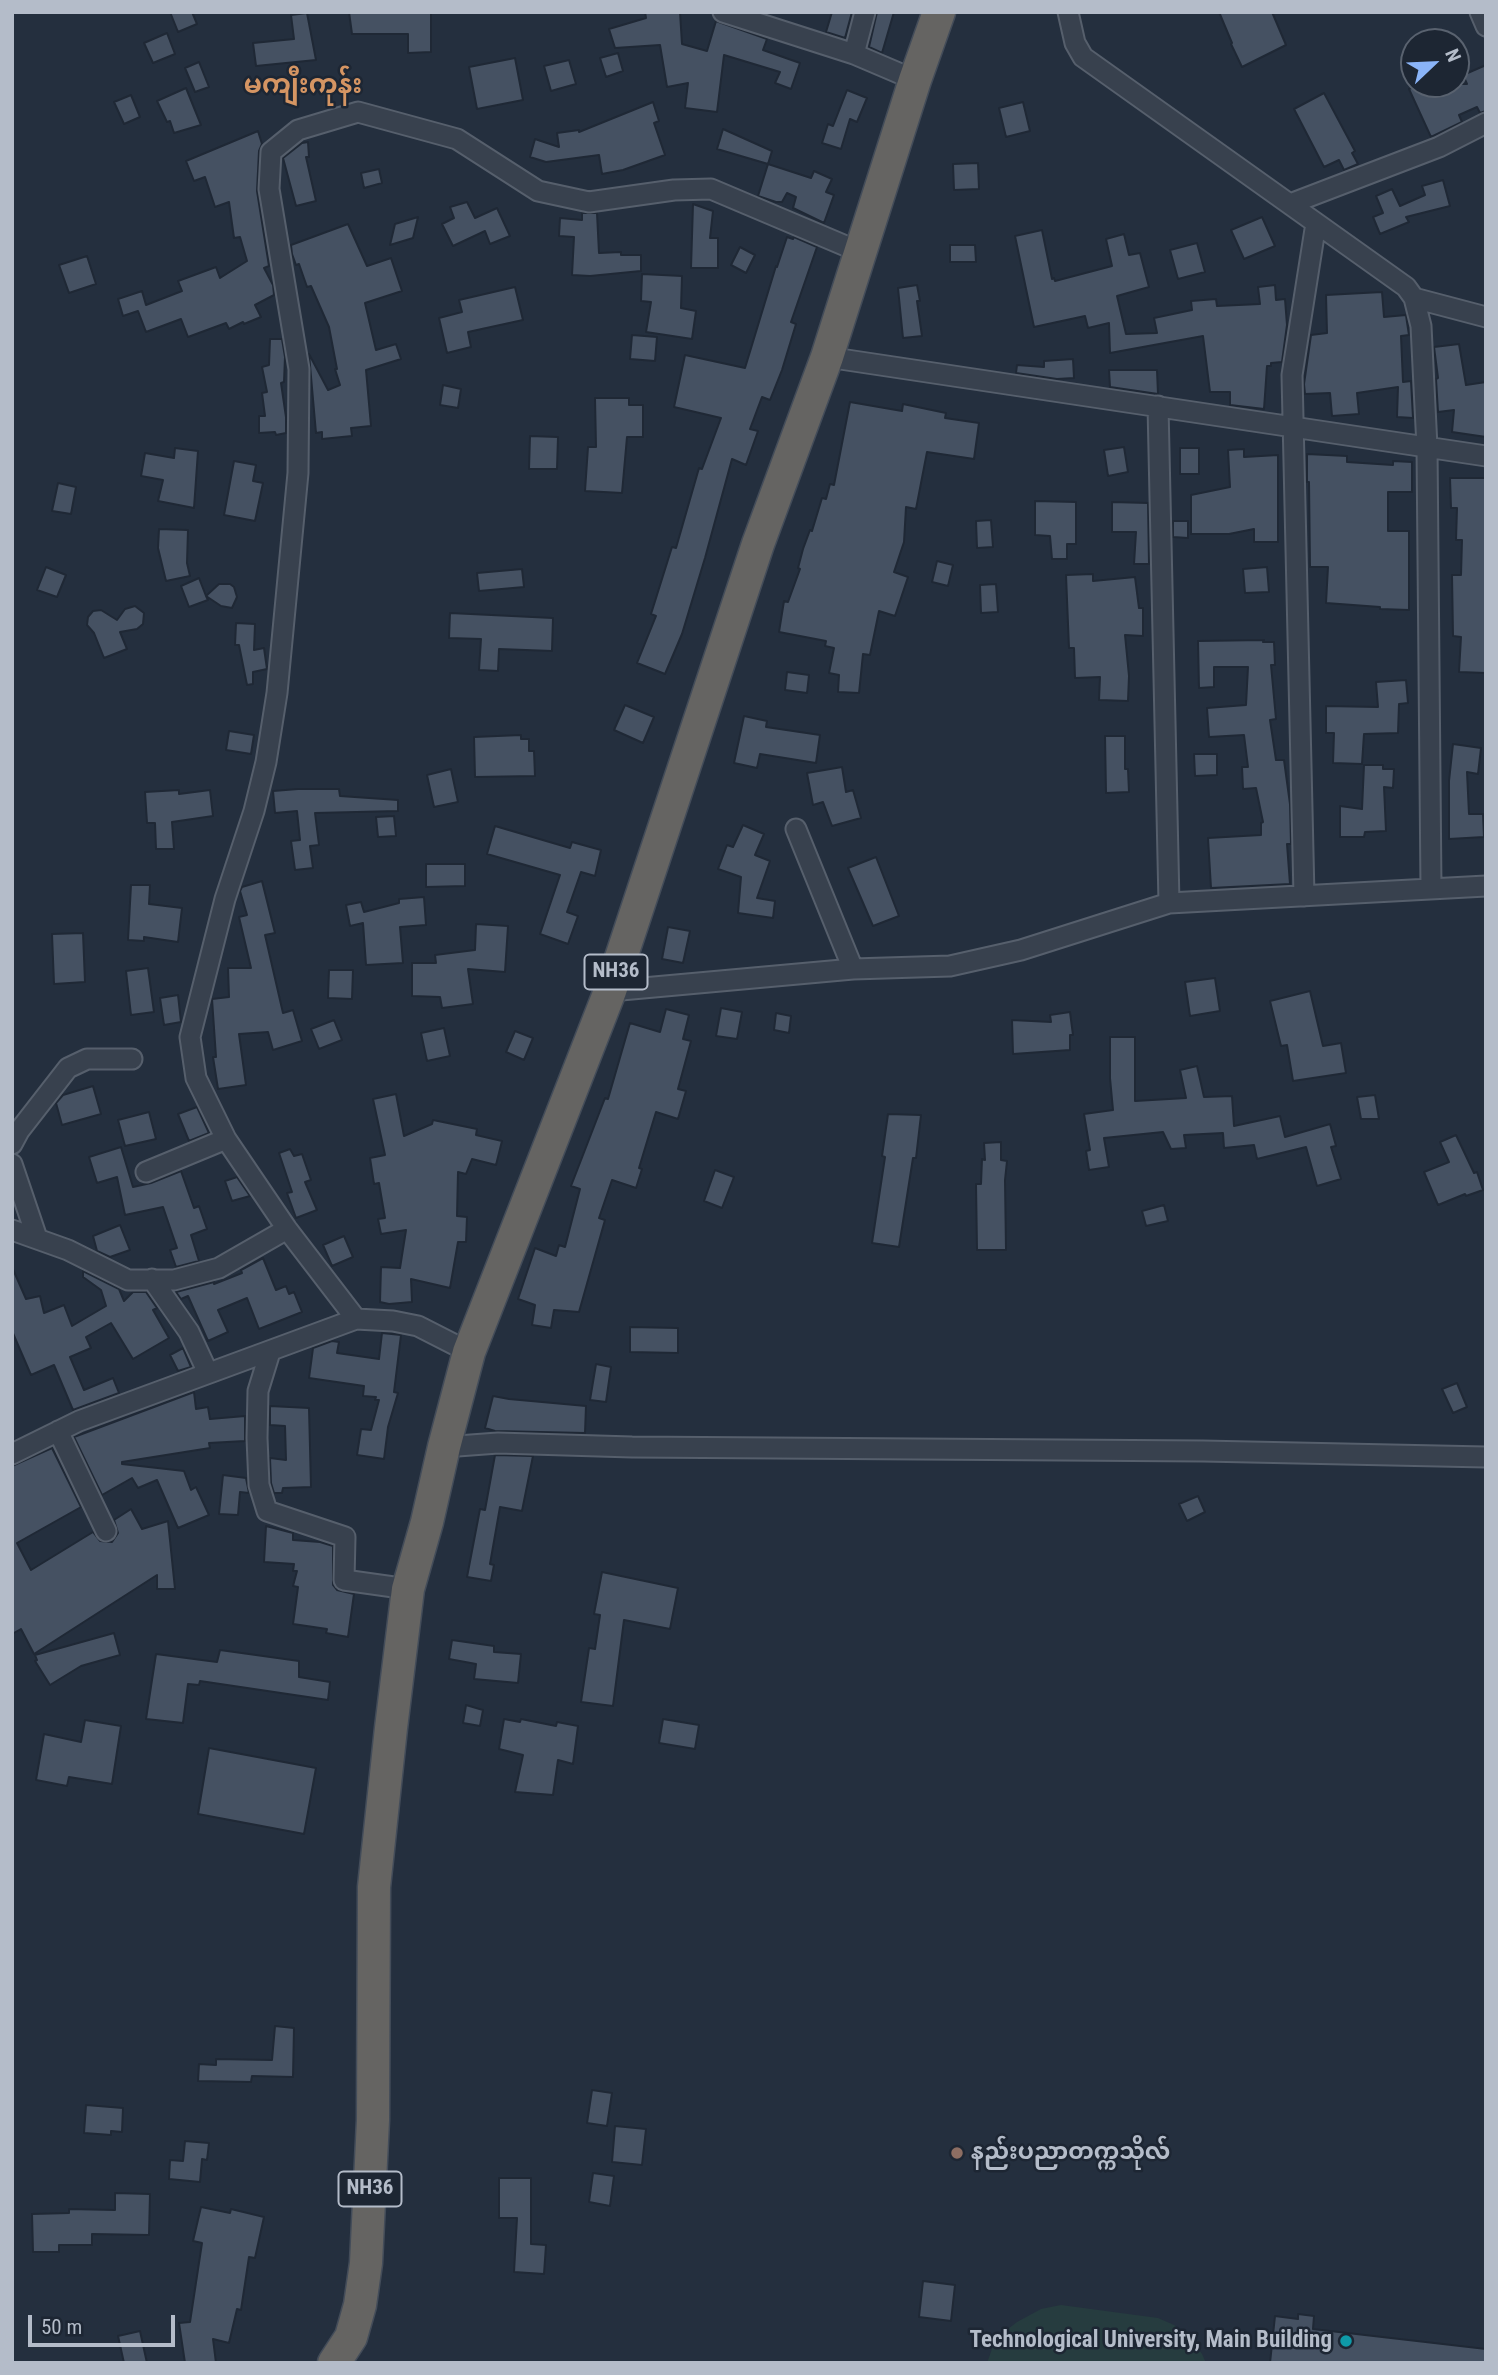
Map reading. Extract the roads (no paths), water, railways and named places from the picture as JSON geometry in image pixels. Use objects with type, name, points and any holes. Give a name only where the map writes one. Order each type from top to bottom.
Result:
[{"type":"highway","name":"NH36","points":[[334,2363],[351,2337],[360,2305],[366,2263],[373,2120],[374,1887],[408,1588],[427,1522],[468,1352],[610,991],[758,544],[827,357],[915,79],[939,12]]},
{"type":"street","points":[[723,12],[854,54],[915,79]]},
{"type":"street","points":[[854,54],[865,12]]},
{"type":"street","points":[[1068,12],[1075,43],[1083,57],[1406,287],[1414,298],[1421,326],[1427,447],[1431,889]]},
{"type":"street","points":[[1480,12],[1486,26]]},
{"type":"street","points":[[356,1319],[287,1230],[226,1139],[196,1077],[190,1037],[225,899],[254,811],[266,762],[277,693],[298,473],[299,369],[269,189],[271,152],[298,130],[358,112],[457,139],[538,191],[589,202],[674,190],[711,189],[860,252]]},
{"type":"street","points":[[1290,204],[1440,147],[1486,123]]},
{"type":"street","points":[[1304,896],[1292,375],[1316,223]]},
{"type":"street","points":[[1414,298],[1486,317]]},
{"type":"street","points":[[827,357],[1486,456]]},
{"type":"street","points":[[1158,407],[1169,903]]},
{"type":"street","points":[[796,829],[853,969]]},
{"type":"street","points":[[610,991],[853,969],[950,966],[1021,950],[1169,903],[1486,886]]},
{"type":"street","points":[[12,1144],[68,1068],[88,1059],[132,1059]]},
{"type":"street","points":[[146,1172],[226,1139]]},
{"type":"street","points":[[12,1164],[37,1238]]},
{"type":"street","points":[[12,1230],[68,1250],[128,1280],[174,1280],[219,1268],[287,1230]]},
{"type":"street","points":[[152,1279],[189,1332],[208,1373]]},
{"type":"street","points":[[12,1454],[79,1421],[356,1319],[393,1321],[418,1326],[468,1352]]},
{"type":"street","points":[[270,1352],[258,1391],[257,1426],[259,1486],[267,1511],[345,1537],[344,1580],[408,1588]]},
{"type":"street","points":[[58,1431],[106,1531]]},
{"type":"street","points":[[444,1447],[498,1443],[1486,1457]]},
{"type":"place","name":"နည်းပညာတက္ကသိုလ်","points":[[957,2153]]},
{"type":"place","name":"Technological University, Main Building","points":[[1346,2341]]},
{"type":"district","name":"မကျီးကုန်း","points":[[303,86]]}]
